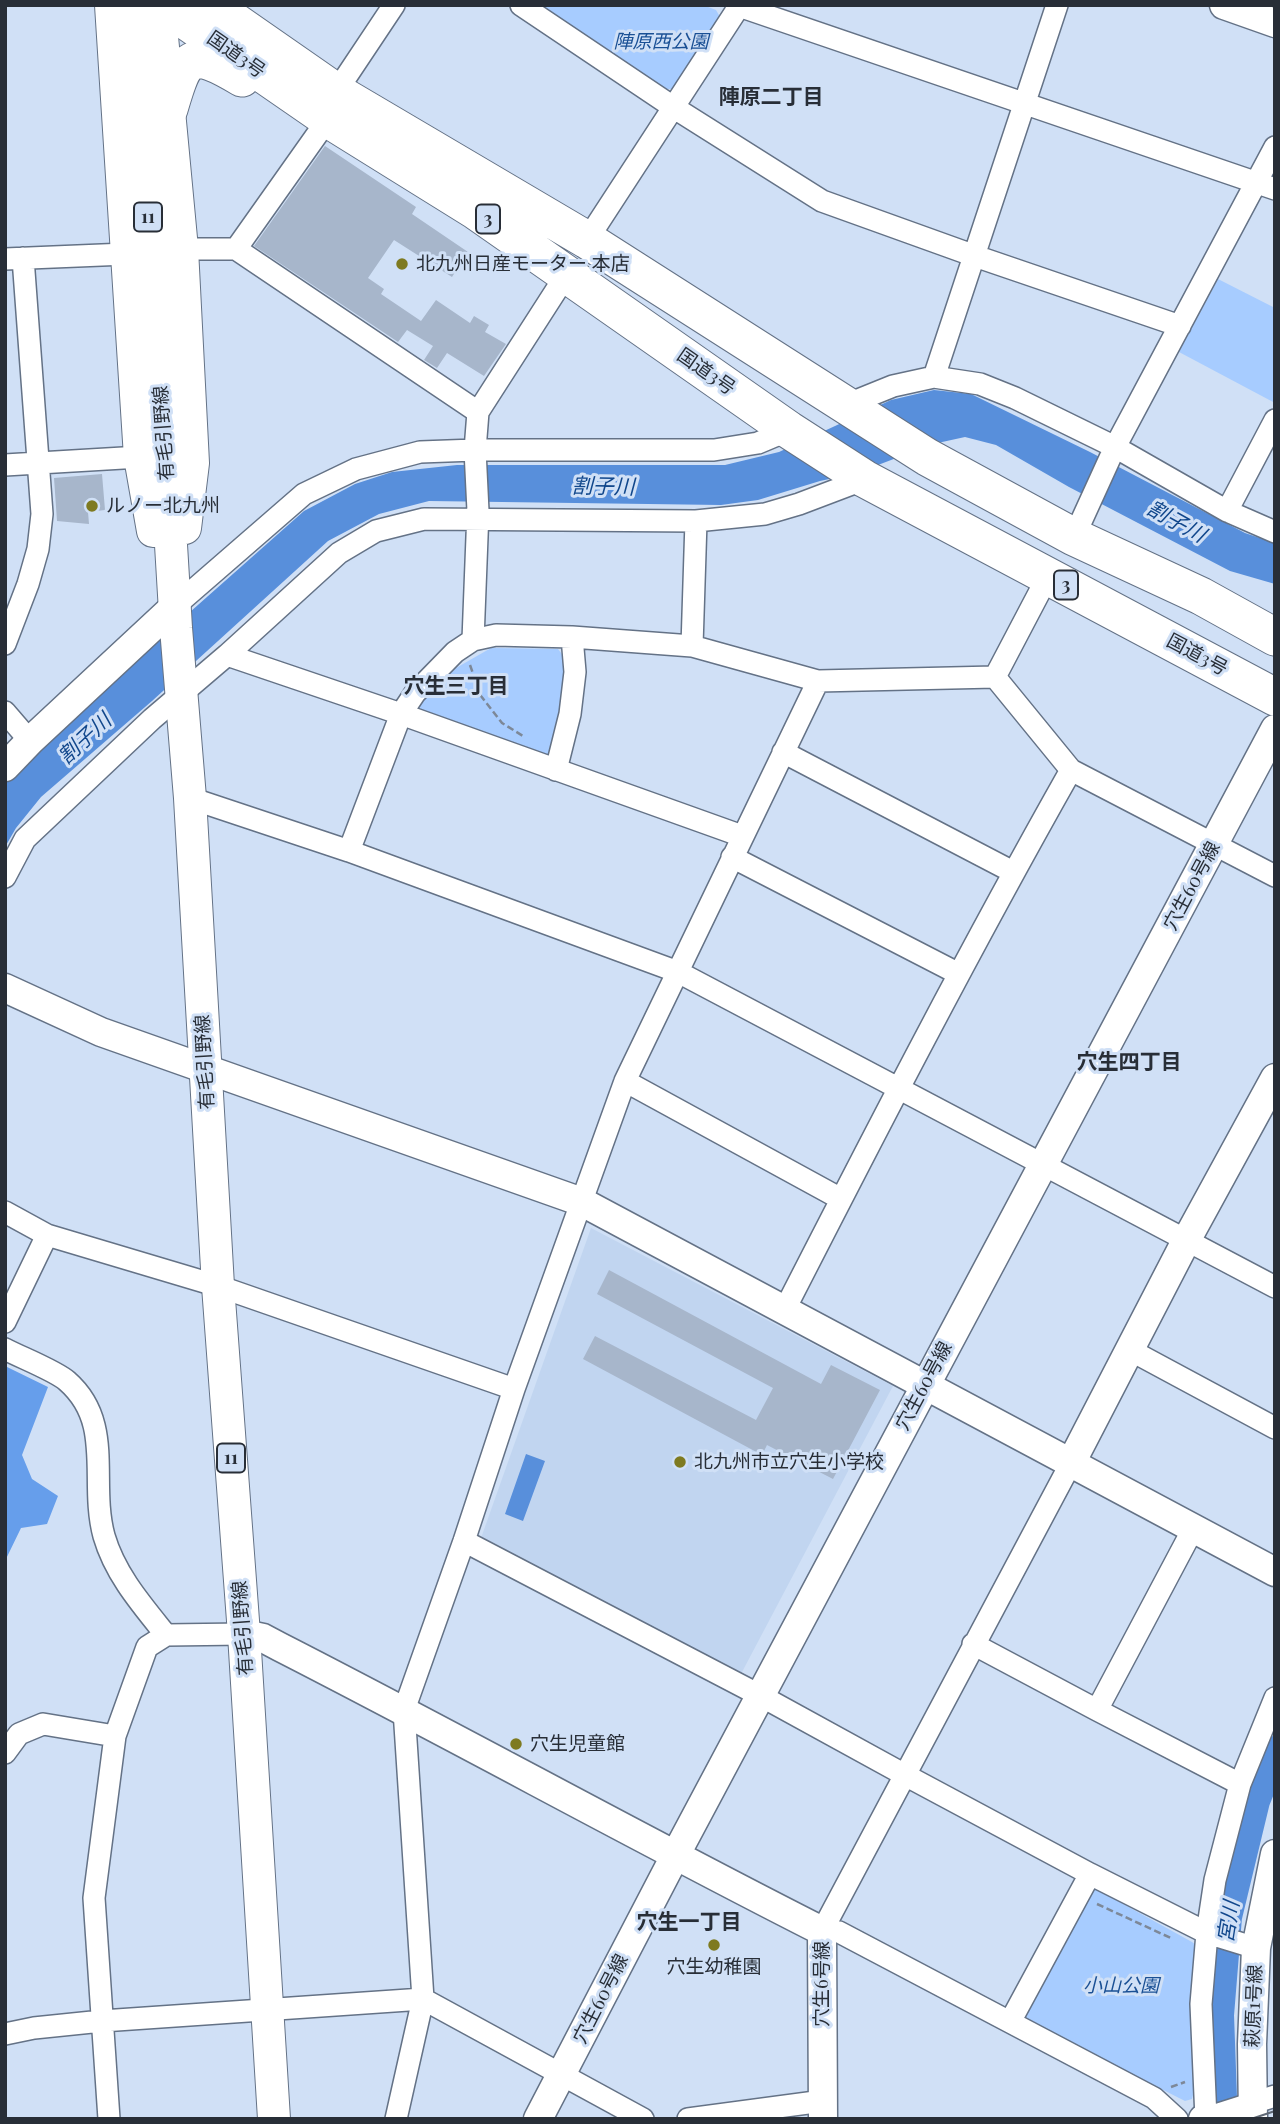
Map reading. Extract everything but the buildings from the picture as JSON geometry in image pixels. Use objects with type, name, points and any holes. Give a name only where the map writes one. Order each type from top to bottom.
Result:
[{"type":"highway","name":"国道3号","points":[[161,5],[332,106],[587,240],[853,409],[926,477],[1081,521],[1201,596],[1275,637]]},
{"type":"highway","name":"国道3号","points":[[211,5],[332,106],[566,275],[802,429],[861,476],[1275,697]]},
{"type":"highway","points":[[169,109],[179,75],[186,65],[200,59],[218,63],[268,93],[332,106]]},
{"type":"highway","name":"3","points":[[802,429],[926,477],[1275,671]]},
{"type":"main road","points":[[111,5],[140,457],[158,558],[176,617]]},
{"type":"main road","name":"有毛引野線","points":[[133,5],[190,798],[218,1286],[244,1634],[274,2119]]},
{"type":"main road","points":[[161,5],[182,250],[193,463],[176,617]]},
{"type":"street","points":[[236,249],[332,106],[394,5]]},
{"type":"street","points":[[521,5],[673,107],[822,201],[1180,326]]},
{"type":"street","points":[[934,377],[1057,5]]},
{"type":"street","points":[[1224,5],[1275,23]]},
{"type":"street","points":[[587,240],[739,6],[1265,186]]},
{"type":"street","points":[[1081,521],[1114,451],[1180,326],[1265,186],[1275,147]]},
{"type":"street","points":[[182,250],[236,249],[478,412]]},
{"type":"street","points":[[5,644],[38,549],[42,514],[14,259],[126,254]]},
{"type":"street","points":[[464,646],[478,515],[478,412],[566,275]]},
{"type":"street","points":[[853,409],[893,386],[934,377],[980,384],[1015,398],[1227,511],[1275,532]]},
{"type":"street","points":[[1227,511],[1275,420]]},
{"type":"street","points":[[5,767],[30,741],[176,617],[304,494],[356,469],[420,452],[476,456],[714,450],[758,443],[802,429]]},
{"type":"street","points":[[5,465],[140,457]]},
{"type":"street","points":[[5,877],[25,839],[181,690],[227,655],[339,553],[376,531],[424,519],[478,515],[696,521],[765,514],[799,504],[861,476]]},
{"type":"street","points":[[692,646],[696,521]]},
{"type":"street","points":[[995,677],[1048,576]]},
{"type":"street","points":[[349,851],[401,714],[415,693],[464,646],[496,635],[572,637],[692,646],[818,681],[995,677]]},
{"type":"street","points":[[556,770],[570,714],[575,672],[572,637]]},
{"type":"street","points":[[227,655],[742,836]]},
{"type":"street","points":[[995,677],[1072,770],[1275,876]]},
{"type":"street","points":[[396,2119],[423,1999],[404,1710],[514,1390],[625,1081],[818,681]]},
{"type":"street","points":[[5,712],[30,741]]},
{"type":"street","name":"穴生60号線","points":[[538,2119],[924,1385],[1275,729]]},
{"type":"street","points":[[783,752],[1013,872]]},
{"type":"street","points":[[784,1311],[898,1088],[1013,872],[1072,770]]},
{"type":"street","points":[[190,798],[349,851],[678,972],[1275,1287]]},
{"type":"street","points":[[732,857],[959,974]]},
{"type":"street","points":[[5,988],[101,1032],[582,1202],[1275,1572]]},
{"type":"street","points":[[1177,2119],[1154,2098],[839,1932],[822,1931],[1275,1078]]},
{"type":"street","points":[[625,1081],[841,1199]]},
{"type":"street","points":[[5,1212],[47,1235],[218,1286],[514,1390]]},
{"type":"street","points":[[5,1322],[47,1235]]},
{"type":"street","points":[[5,1349],[66,1379],[90,1406],[97,1432],[98,1488],[103,1534],[113,1562],[139,1601],[166,1634]]},
{"type":"street","points":[[1130,1350],[1275,1428]]},
{"type":"street","points":[[1097,1710],[1193,1530]]},
{"type":"street","points":[[464,1541],[761,1696],[1090,1874],[1207,1933],[1256,1948]]},
{"type":"street","points":[[109,2119],[94,1898],[116,1736],[147,1647],[166,1634],[244,1634]]},
{"type":"street","name":"穴生6号線","points":[[244,1634],[263,1638],[404,1710],[675,1856],[822,1931],[823,2110]]},
{"type":"street","points":[[974,1644],[1240,1784]]},
{"type":"street","points":[[1260,2106],[1205,2119],[1201,2004],[1207,1933],[1216,1880],[1240,1784],[1275,1698]]},
{"type":"street","points":[[5,1753],[19,1734],[43,1724],[116,1736]]},
{"type":"street","name":"萩原1号線","points":[[1260,2106],[1256,1948],[1275,1854]]},
{"type":"street","points":[[1010,2022],[1090,1874]]},
{"type":"street","points":[[5,2034],[102,2021],[423,1999],[643,2119]]},
{"type":"street","points":[[688,2119],[823,2110]]},
{"type":"path","points":[[464,646],[481,696],[502,723],[530,740],[523,758]]},
{"type":"path","points":[[1078,1895],[1183,1943]]},
{"type":"shaded area","name":"北九州市立穴生小学校","points":[[591,1228],[893,1386],[741,1674],[481,1538]]},
{"type":"shaded area","points":[[5,1366],[48,1387],[22,1455],[32,1479],[58,1496],[47,1524],[21,1528],[5,1561]]},
{"type":"green space","name":"陣原西公園","points":[[539,5],[703,5],[716,10],[720,17],[676,89],[664,89]]},
{"type":"green space","points":[[1218,279],[1275,308],[1275,403],[1179,352]]},
{"type":"green space","points":[[491,648],[558,649],[564,658],[567,684],[554,753],[544,756],[422,713],[419,705],[456,668]]},
{"type":"green space","name":"小山公園","points":[[1096,1889],[1197,1946],[1192,2099],[1185,2101],[1025,2020],[1023,2014],[1087,1892]]},
{"type":"water","name":"割子川","points":[[934,390],[971,394],[1090,452],[1245,533],[1275,543],[1275,584],[1230,571],[1069,487],[996,445],[965,437],[933,444],[857,473],[758,500],[721,505],[429,501],[379,514],[328,541],[152,701],[41,797],[16,828],[5,847],[5,784],[19,769],[146,651],[304,511],[355,484],[392,472],[457,465],[725,465],[779,452],[891,400]]},
{"type":"water","points":[[526,1454],[545,1461],[523,1521],[505,1514]]},
{"type":"waterway","name":"宮川","points":[[1222,2098],[1219,2015],[1227,1917],[1255,1801],[1275,1751]]},
{"type":"tram line","points":[[1251,2119],[1275,2111]]},
{"type":"place","name":"北九州日産モーター 本店","points":[[402,264]]},
{"type":"place","name":"ルノー北九州","points":[[92,506]]},
{"type":"place","name":"北九州市立穴生小学校","points":[[680,1462]]},
{"type":"place","name":"穴生児童館","points":[[516,1744]]},
{"type":"place","name":"穴生幼稚園","points":[[714,1945]]},
{"type":"district","name":"陣原二丁目","points":[[771,97]]},
{"type":"district","name":"穴生三丁目","points":[[456,686]]},
{"type":"district","name":"穴生四丁目","points":[[1129,1062]]},
{"type":"district","name":"穴生一丁目","points":[[689,1922]]}]
